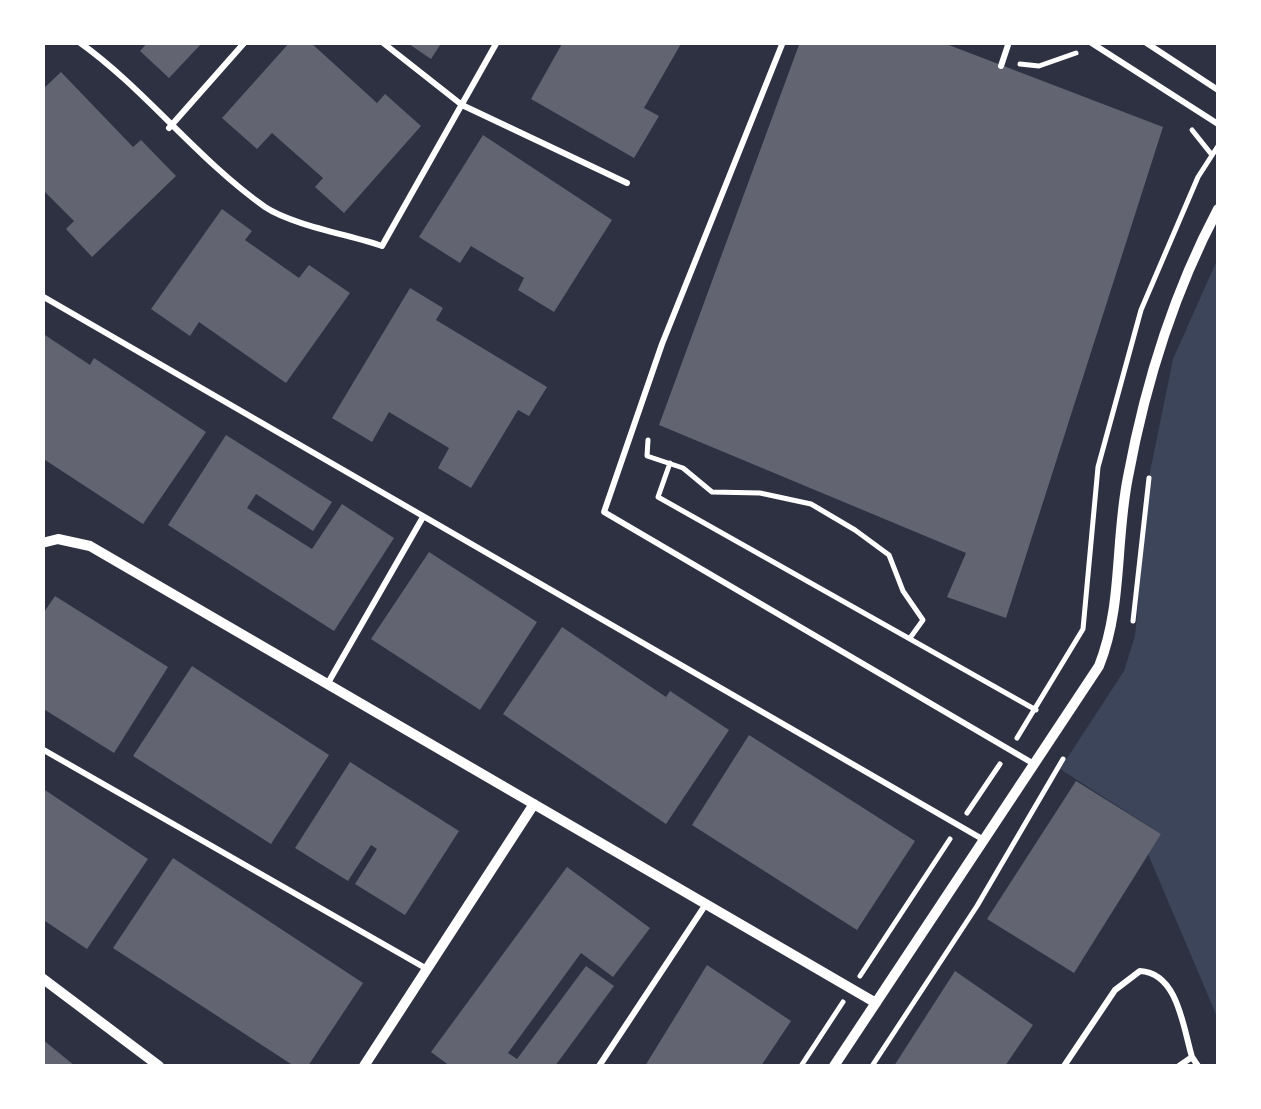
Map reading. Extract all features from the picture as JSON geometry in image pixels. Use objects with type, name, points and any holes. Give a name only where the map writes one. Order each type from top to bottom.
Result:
[{"type":"street","points":[[834,1066],[1099,666],[1113,630],[1127,479],[1157,355],[1194,254],[1218,209]]},
{"type":"street","points":[[42,543],[58,539],[90,546],[876,1004]]},
{"type":"street","points":[[364,1066],[534,804]]},
{"type":"street","points":[[42,978],[159,1066]]},
{"type":"lane","points":[[79,42],[169,128],[268,209],[382,246],[497,42]]},
{"type":"lane","points":[[169,128],[245,42]]},
{"type":"lane","points":[[382,42],[462,105],[627,183]]},
{"type":"lane","points":[[783,42],[662,344],[604,512],[1035,764]]},
{"type":"lane","points":[[1002,61],[1010,42]]},
{"type":"lane","points":[[1090,42],[1218,124]]},
{"type":"lane","points":[[1146,42],[1218,90]]},
{"type":"lane","points":[[42,296],[985,840]]},
{"type":"lane","points":[[327,684],[423,517]]},
{"type":"lane","points":[[42,749],[427,969]]},
{"type":"lane","points":[[599,1066],[707,903]]},
{"type":"lane","points":[[1064,1066],[1115,990],[1140,971],[1152,972],[1165,980],[1198,1066]]},
{"type":"lane","points":[[1179,1066],[1192,1057]]},
{"type":"path","points":[[1002,61],[1039,66],[1077,52],[1092,62]]},
{"type":"path","points":[[1186,120],[1212,155]]},
{"type":"path","points":[[801,1066],[1036,710],[1083,629],[1098,467],[1141,310],[1218,146]]},
{"type":"path","points":[[649,425],[647,456],[683,468],[712,492],[760,493],[811,504],[889,555],[903,591],[923,620],[910,638]]},
{"type":"path","points":[[670,464],[658,497],[1036,710]]},
{"type":"shaded area","points":[[1218,258],[1218,1019],[1148,854],[1161,834],[1060,769],[1124,671],[1135,636],[1150,472],[1173,359]]},
{"type":"building","points":[[148,42],[203,42],[169,78],[140,51]]},
{"type":"building","points":[[290,42],[310,42],[377,103],[385,94],[421,126],[344,213],[315,187],[323,178],[272,133],[257,149],[222,118]]},
{"type":"building","points":[[406,42],[442,42],[431,59]]},
{"type":"building","points":[[563,42],[682,42],[644,108],[659,116],[634,158],[531,99]]},
{"type":"building","points":[[800,42],[941,42],[1163,127],[1006,618],[947,597],[966,553],[659,425]]},
{"type":"building","points":[[61,72],[133,147],[141,140],[176,176],[92,257],[66,229],[74,221],[42,189],[42,90]]},
{"type":"building","points":[[483,135],[612,220],[554,312],[518,290],[524,278],[471,246],[460,263],[419,237]]},
{"type":"building","points":[[222,209],[252,231],[245,240],[299,278],[309,265],[350,293],[286,383],[199,322],[190,336],[151,309]]},
{"type":"building","points":[[410,288],[443,308],[436,320],[547,387],[529,416],[518,410],[471,488],[438,468],[449,448],[389,412],[372,442],[332,418]]},
{"type":"building","points":[[42,333],[90,365],[94,358],[206,432],[143,524],[42,458]]},
{"type":"building","points":[[226,435],[332,502],[313,531],[256,494],[247,508],[312,549],[342,504],[394,538],[334,631],[168,525]]},
{"type":"building","points":[[429,552],[537,622],[480,710],[371,639]]},
{"type":"building","points":[[55,596],[168,667],[114,753],[42,708],[42,615]]},
{"type":"building","points":[[562,627],[666,697],[670,691],[729,730],[666,824],[503,714]]},
{"type":"building","points":[[192,666],[329,755],[271,844],[133,756]]},
{"type":"building","points":[[749,735],[915,841],[857,930],[692,825]]},
{"type":"building","points":[[350,762],[459,831],[405,915],[355,884],[377,849],[371,845],[348,881],[295,848]]},
{"type":"building","points":[[1076,781],[1161,834],[1074,973],[987,919]]},
{"type":"building","points":[[42,788],[148,859],[87,949],[42,919]]},
{"type":"building","points":[[173,858],[363,983],[308,1066],[294,1066],[113,948]]},
{"type":"building","points":[[567,867],[650,928],[613,977],[581,953],[508,1053],[517,1059],[586,966],[614,986],[555,1066],[450,1066],[431,1052]]},
{"type":"building","points":[[707,965],[791,1021],[761,1066],[645,1066]]},
{"type":"building","points":[[955,971],[1033,1025],[1005,1066],[894,1066]]},
{"type":"building","points":[[42,1039],[75,1066],[42,1066]]}]
